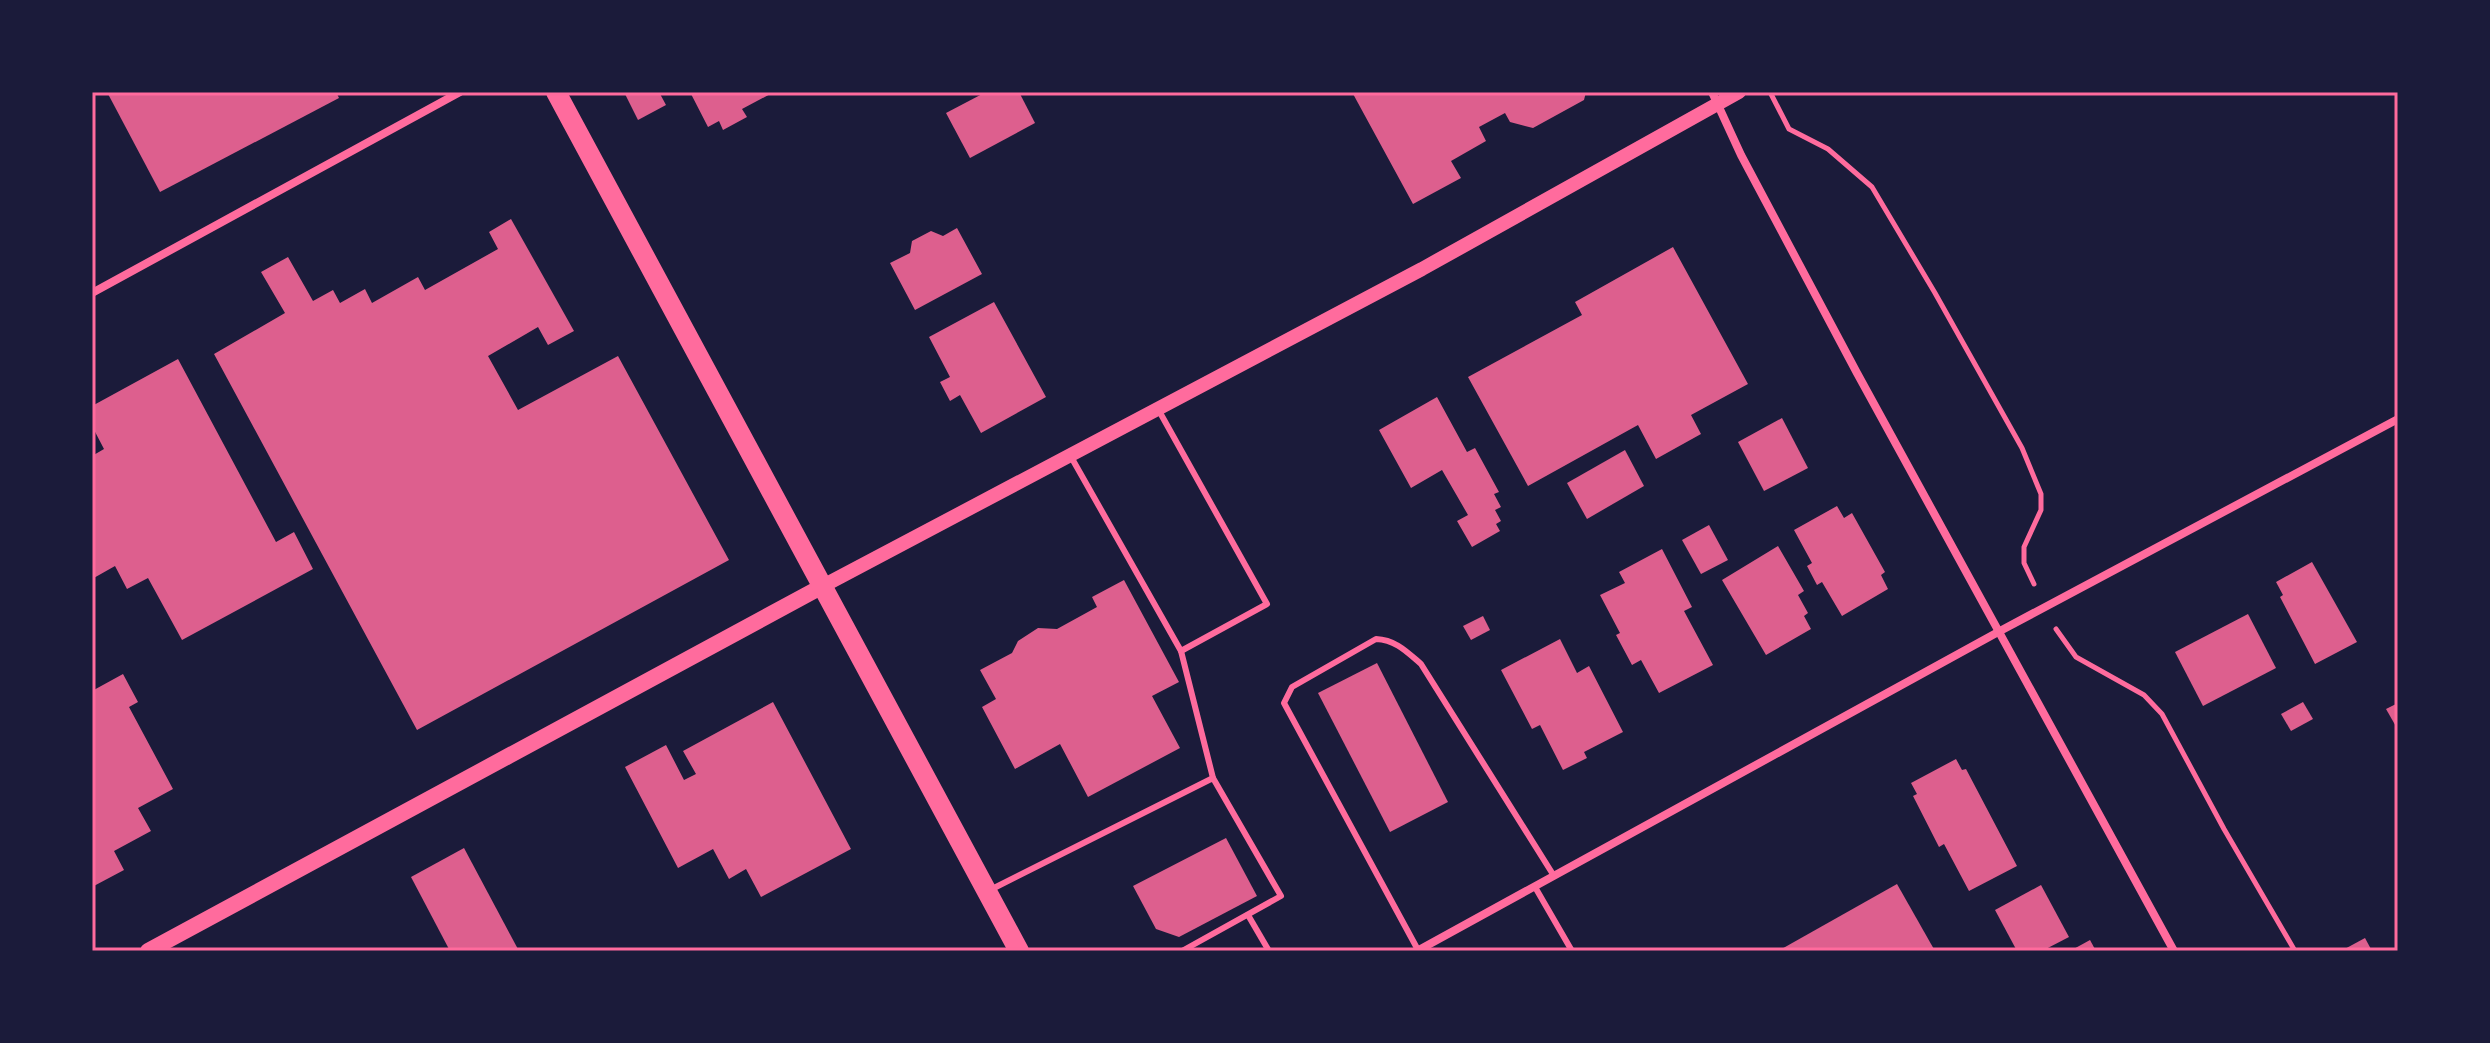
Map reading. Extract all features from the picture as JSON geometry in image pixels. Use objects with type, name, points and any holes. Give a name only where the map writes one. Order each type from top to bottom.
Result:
[{"type":"main road","points":[[556,92],[1019,951]]},
{"type":"main road","points":[[148,951],[821,587]]},
{"type":"street","points":[[92,293],[460,92]]},
{"type":"street","points":[[821,587],[1422,269],[1715,98],[1739,92]]},
{"type":"street","points":[[1715,98],[1741,155],[1850,360],[2174,951]]},
{"type":"street","points":[[1417,951],[2000,631],[2398,419]]},
{"type":"lane","points":[[1157,408],[1267,604],[1181,651]]},
{"type":"lane","points":[[1070,455],[1181,651],[1213,778],[1281,896],[1182,951]]},
{"type":"lane","points":[[1417,951],[1284,703],[1292,687],[1376,639],[1399,645],[1421,664],[1554,876]]},
{"type":"lane","points":[[986,892],[1213,778]]},
{"type":"lane","points":[[1535,887],[1572,951]]},
{"type":"lane","points":[[1248,915],[1269,951]]},
{"type":"path","points":[[1770,92],[1789,129],[1828,149],[1872,187],[2022,448],[2041,494],[2041,510],[2024,547],[2024,563],[2065,645],[2076,657],[2144,695],[2162,714],[2295,951]]},
{"type":"building","points":[[107,92],[336,92],[339,98],[160,192]]},
{"type":"building","points":[[624,92],[659,92],[666,105],[638,120]]},
{"type":"building","points":[[690,92],[774,92],[742,109],[747,117],[723,130],[719,121],[708,127]]},
{"type":"building","points":[[986,92],[1019,92],[1035,123],[970,158],[946,113]]},
{"type":"building","points":[[1352,92],[1586,92],[1584,100],[1533,128],[1510,122],[1505,113],[1479,127],[1486,141],[1451,161],[1461,178],[1413,204]]},
{"type":"building","points":[[511,219],[574,331],[548,345],[538,327],[488,356],[518,410],[618,356],[729,560],[417,730],[214,354],[285,313],[261,272],[288,257],[313,301],[333,290],[340,303],[365,289],[372,303],[418,277],[425,290],[498,249],[489,232]]},
{"type":"building","points":[[957,228],[982,274],[915,310],[890,263],[910,253],[912,241],[931,231],[943,236]]},
{"type":"building","points":[[1673,247],[1748,384],[1691,415],[1701,434],[1656,459],[1638,425],[1528,486],[1468,377],[1582,315],[1575,302]]},
{"type":"building","points":[[994,302],[1046,397],[981,433],[960,395],[950,401],[940,382],[950,377],[929,337]]},
{"type":"building","points":[[178,359],[276,542],[294,532],[313,569],[182,640],[148,578],[127,589],[115,566],[92,579],[92,456],[104,449],[92,426],[92,406]]},
{"type":"building","points":[[1437,397],[1467,452],[1475,448],[1499,492],[1494,494],[1501,507],[1495,510],[1501,521],[1496,524],[1500,531],[1472,547],[1457,521],[1468,515],[1442,470],[1411,488],[1379,430]]},
{"type":"building","points":[[1782,418],[1808,468],[1764,491],[1738,442]]},
{"type":"building","points":[[1625,450],[1644,486],[1587,519],[1567,483]]},
{"type":"building","points":[[1837,506],[1844,518],[1852,513],[1885,572],[1881,575],[1888,589],[1842,616],[1822,582],[1817,585],[1807,566],[1812,563],[1794,530]]},
{"type":"building","points":[[1709,525],[1728,560],[1701,574],[1682,540]]},
{"type":"building","points":[[1778,546],[1804,591],[1798,595],[1808,613],[1804,616],[1811,629],[1766,655],[1722,580]]},
{"type":"building","points":[[1662,549],[1692,607],[1684,611],[1713,665],[1659,693],[1641,660],[1632,665],[1600,595],[1625,583],[1619,572]]},
{"type":"building","points":[[2312,562],[2357,642],[2315,664],[2280,597],[2283,595],[2276,582]]},
{"type":"building","points":[[1124,580],[1179,682],[1152,696],[1180,748],[1088,797],[1060,744],[1015,769],[982,707],[996,699],[980,670],[1012,653],[1018,641],[1038,628],[1057,629],[1097,607],[1092,597]]},
{"type":"building","points":[[2248,614],[2276,668],[2203,706],[2175,652]]},
{"type":"building","points":[[1483,616],[1490,630],[1471,640],[1463,626]]},
{"type":"building","points":[[1560,639],[1577,673],[1589,666],[1623,732],[1584,752],[1587,758],[1563,770],[1540,725],[1532,729],[1501,670]]},
{"type":"building","points":[[1377,663],[1448,802],[1390,832],[1318,693]]},
{"type":"building","points":[[123,674],[138,702],[129,707],[173,789],[138,808],[151,831],[114,851],[124,870],[92,887],[92,691]]},
{"type":"building","points":[[773,702],[851,849],[761,897],[746,869],[729,879],[713,849],[678,868],[625,767],[666,745],[684,780],[696,774],[683,751]]},
{"type":"building","points":[[2303,702],[2313,719],[2291,731],[2281,714]]},
{"type":"building","points":[[2398,703],[2398,730],[2386,709]]},
{"type":"building","points":[[1956,759],[1962,770],[1966,769],[2017,866],[1969,891],[1944,844],[1939,847],[1913,796],[1917,794],[1911,783]]},
{"type":"building","points":[[1226,838],[1257,896],[1179,937],[1156,929],[1133,886]]},
{"type":"building","points":[[464,848],[519,951],[450,951],[411,877]]},
{"type":"building","points":[[1897,884],[1935,951],[1778,951]]},
{"type":"building","points":[[2041,885],[2069,937],[2042,951],[2017,951],[1995,910]]},
{"type":"building","points":[[2365,938],[2372,951],[2341,951]]},
{"type":"building","points":[[2090,940],[2096,951],[2070,951]]}]
